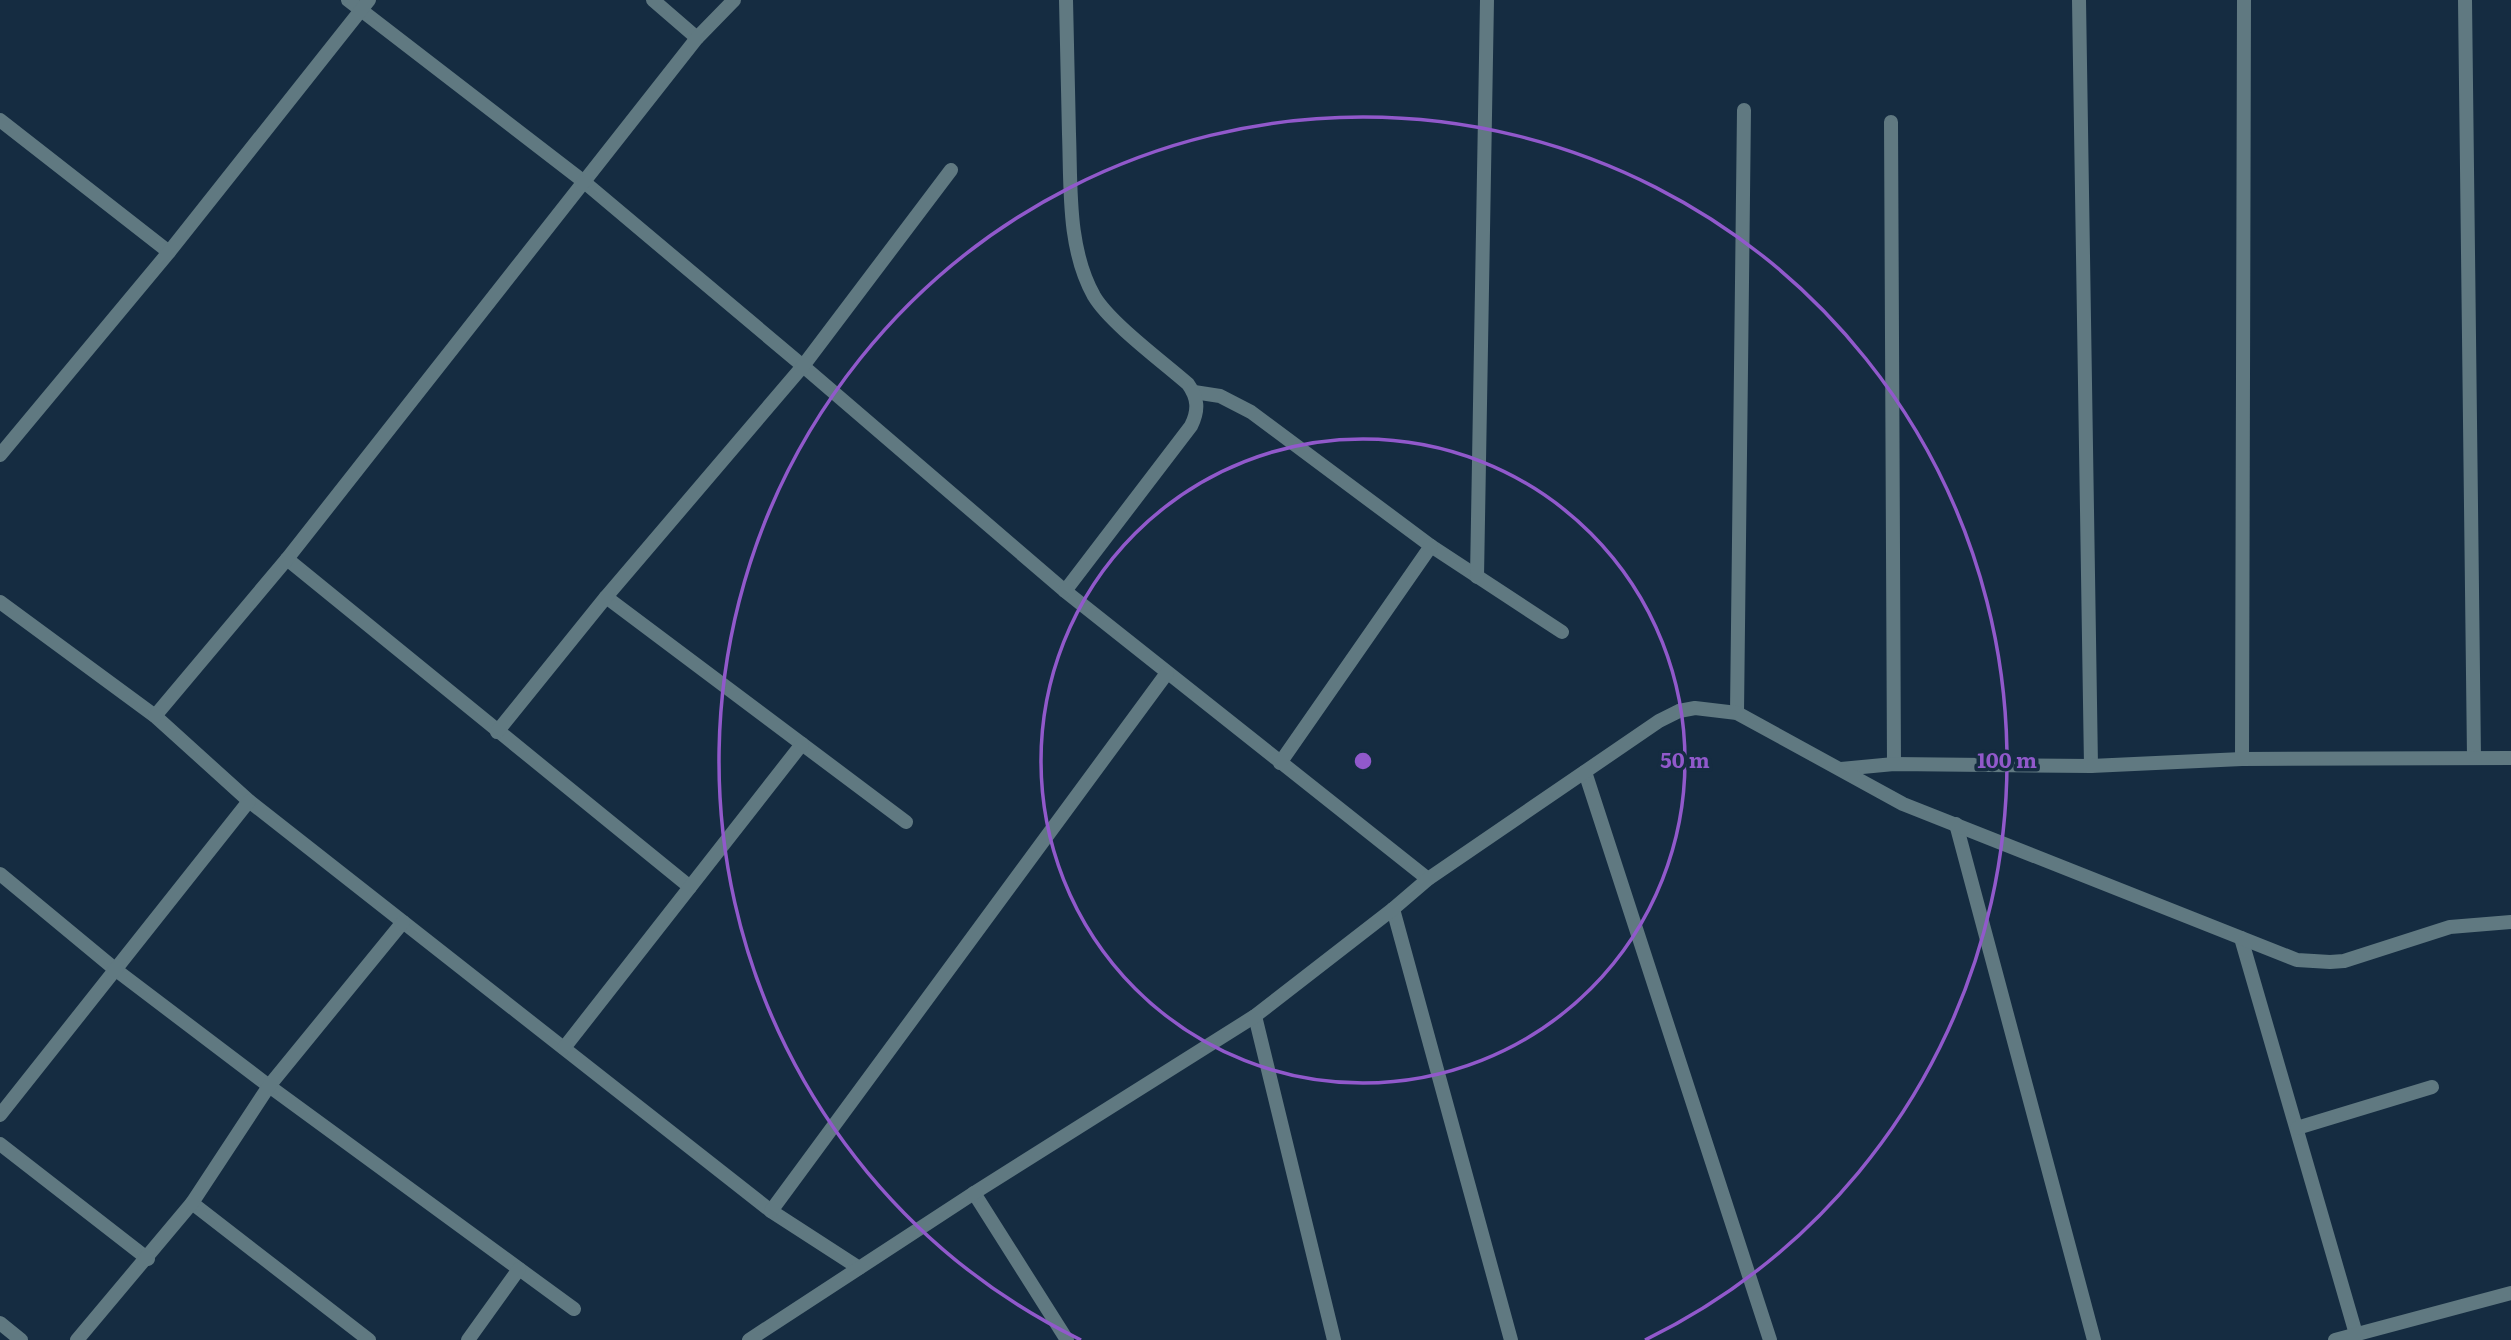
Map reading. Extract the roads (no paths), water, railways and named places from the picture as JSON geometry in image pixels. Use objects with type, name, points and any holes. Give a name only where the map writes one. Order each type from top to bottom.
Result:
[{"type":"street","points":[[348,0],[365,5],[583,181],[1065,591],[1427,879]]},
{"type":"street","points":[[653,0],[697,38]]},
{"type":"street","points":[[155,716],[287,559],[697,38],[734,0]]},
{"type":"street","points":[[1065,591],[1191,426],[1196,416],[1197,404],[1194,392],[1188,384],[1106,312],[1094,296],[1085,274],[1077,244],[1071,201],[1066,0]]},
{"type":"street","points":[[1477,577],[1487,0]]},
{"type":"street","points":[[2079,0],[2091,766]]},
{"type":"street","points":[[2242,759],[2244,0]]},
{"type":"street","points":[[2465,0],[2474,758]]},
{"type":"street","points":[[0,455],[169,251],[365,5]]},
{"type":"street","points":[[1737,713],[1744,110]]},
{"type":"street","points":[[0,120],[169,251]]},
{"type":"street","points":[[1891,122],[1894,764]]},
{"type":"street","points":[[497,732],[606,597],[803,366],[951,170]]},
{"type":"street","points":[[1194,392],[1230,399],[1251,412],[1431,546],[1562,632]]},
{"type":"street","points":[[1280,763],[1431,546]]},
{"type":"street","points":[[287,559],[690,887]]},
{"type":"street","points":[[606,597],[906,822]]},
{"type":"street","points":[[0,602],[155,716],[249,801],[771,1211],[859,1268]]},
{"type":"street","points":[[771,1211],[1167,673]]},
{"type":"street","points":[[759,1337],[974,1193],[1255,1016],[1393,909],[1427,879],[1659,721],[1679,711],[1704,708],[1737,713],[1903,804],[2297,960],[2344,961],[2450,927],[2511,922]]},
{"type":"street","points":[[564,1048],[802,744]]},
{"type":"street","points":[[1841,769],[1894,764],[2091,766],[2242,759],[2511,758]]},
{"type":"street","points":[[1585,772],[1770,1340]]},
{"type":"street","points":[[0,1115],[249,801]]},
{"type":"street","points":[[1956,824],[2094,1340]]},
{"type":"street","points":[[0,874],[116,970],[269,1086],[574,1309]]},
{"type":"street","points":[[1393,909],[1511,1340]]},
{"type":"street","points":[[77,1340],[148,1259],[192,1203],[269,1086],[403,922]]},
{"type":"street","points":[[2241,938],[2356,1334]]},
{"type":"street","points":[[1255,1016],[1334,1340]]},
{"type":"street","points":[[2297,1128],[2431,1087]]},
{"type":"street","points":[[0,1144],[148,1259]]},
{"type":"street","points":[[974,1193],[1067,1340]]},
{"type":"street","points":[[192,1203],[369,1340]]},
{"type":"street","points":[[468,1340],[519,1269]]},
{"type":"street","points":[[2335,1340],[2511,1293]]},
{"type":"street","points":[[0,1323],[21,1340]]}]
